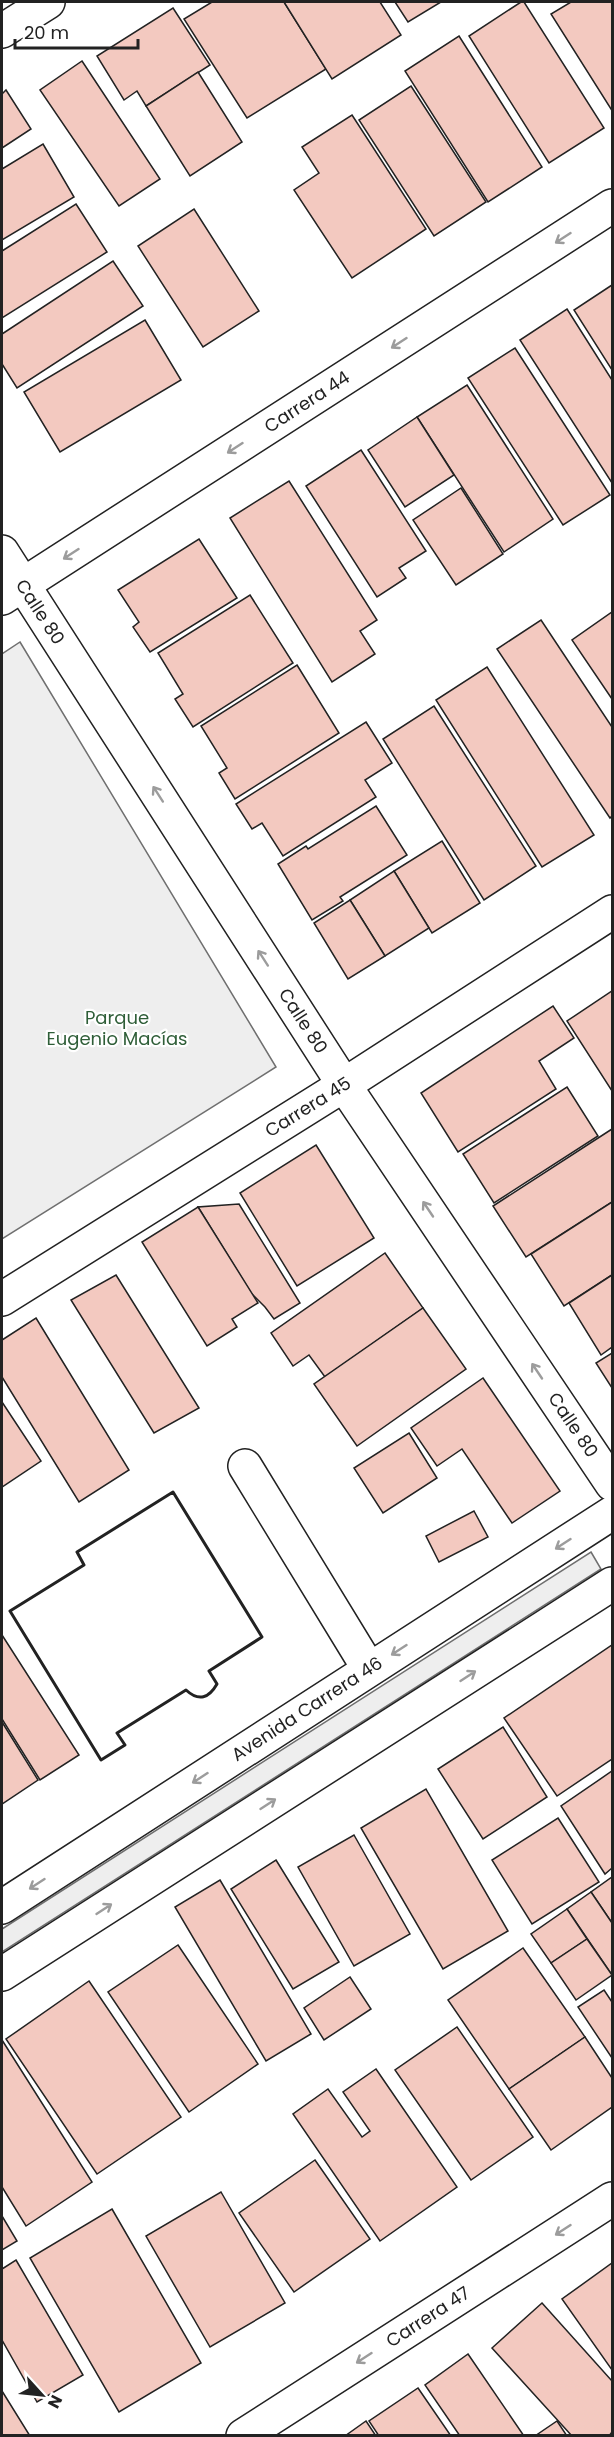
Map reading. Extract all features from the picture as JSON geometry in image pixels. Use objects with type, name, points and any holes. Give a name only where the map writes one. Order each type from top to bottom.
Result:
[{"type":"street","points":[[2,31],[48,2]]},
{"type":"street","name":"Carrera 44","points":[[12,592],[612,206]]},
{"type":"street","name":"Calle 80","points":[[2,552],[12,592],[612,1484]]},
{"type":"street","name":"Carrera 45","points":[[2,1299],[344,1085],[612,912]]},
{"type":"street","points":[[245,1466],[369,1669]]},
{"type":"street","name":"Avenida Carrera 46","points":[[2,1907],[612,1512]]},
{"type":"street","points":[[2,1974],[612,1584]]},
{"type":"street","name":"Carrera 47","points":[[243,2436],[612,2199]]},
{"type":"green space","name":"Parque Eugenio Macías","points":[[20,642],[276,1067],[2,1239],[2,654]]},
{"type":"green space","points":[[591,1552],[601,1569],[2,1952],[2,1929]]},
{"type":"building","points":[[212,2],[284,2],[326,69],[247,118],[184,19]]},
{"type":"building","points":[[284,2],[380,2],[401,35],[332,79]]},
{"type":"building","points":[[395,2],[441,2],[408,22]]},
{"type":"building","points":[[524,2],[604,128],[549,163],[469,36]]},
{"type":"building","points":[[571,2],[612,2],[611,109],[551,14]]},
{"type":"building","points":[[173,8],[210,65],[146,106],[137,91],[124,100],[97,56]]},
{"type":"building","points":[[459,36],[542,167],[488,202],[405,71]]},
{"type":"building","points":[[82,61],[160,179],[119,206],[40,90]]},
{"type":"building","points":[[198,72],[242,142],[190,176],[146,106]]},
{"type":"building","points":[[411,86],[486,202],[434,236],[359,120]]},
{"type":"building","points":[[6,90],[31,129],[2,148],[2,94]]},
{"type":"building","points":[[352,115],[426,229],[352,278],[294,190],[319,173],[302,147]]},
{"type":"building","points":[[43,144],[74,197],[2,240],[2,169]]},
{"type":"building","points":[[76,204],[107,252],[2,318],[2,251]]},
{"type":"building","points":[[194,209],[259,311],[203,347],[138,246]]},
{"type":"building","points":[[113,261],[143,306],[17,388],[2,364],[2,334]]},
{"type":"building","points":[[612,285],[612,370],[574,310]]},
{"type":"building","points":[[567,309],[612,380],[612,483],[520,340]]},
{"type":"building","points":[[145,320],[181,380],[60,452],[24,392]]},
{"type":"building","points":[[515,348],[610,495],[563,525],[468,378]]},
{"type":"building","points":[[467,385],[553,519],[504,552],[417,417]]},
{"type":"building","points":[[417,417],[454,475],[405,507],[368,450]]},
{"type":"building","points":[[361,450],[426,551],[399,568],[406,578],[377,597],[306,486]]},
{"type":"building","points":[[289,481],[377,620],[360,631],[375,654],[332,682],[230,518]]},
{"type":"building","points":[[461,488],[503,554],[456,585],[413,520]]},
{"type":"building","points":[[199,539],[237,598],[150,652],[133,627],[139,622],[118,590]]},
{"type":"building","points":[[250,595],[293,663],[193,727],[175,699],[183,694],[158,653]]},
{"type":"building","points":[[612,612],[612,699],[572,640]]},
{"type":"building","points":[[541,620],[612,727],[612,816],[610,818],[497,649]]},
{"type":"building","points":[[297,665],[339,733],[235,799],[219,773],[227,768],[201,726]]},
{"type":"building","points":[[487,667],[594,835],[542,867],[436,700]]},
{"type":"building","points":[[434,706],[536,866],[484,900],[383,739]]},
{"type":"building","points":[[366,722],[392,763],[365,780],[376,797],[283,856],[262,823],[252,829],[236,804]]},
{"type":"building","points":[[376,806],[407,855],[340,897],[343,901],[312,920],[278,864],[306,846],[308,849]]},
{"type":"building","points":[[442,841],[480,903],[432,933],[394,871]]},
{"type":"building","points":[[394,871],[429,928],[385,956],[350,900]]},
{"type":"building","points":[[350,900],[385,956],[348,979],[314,923]]},
{"type":"building","points":[[612,991],[612,1091],[567,1021]]},
{"type":"building","points":[[553,1006],[574,1038],[539,1061],[556,1089],[458,1152],[421,1093]]},
{"type":"building","points":[[567,1087],[598,1136],[494,1203],[463,1154]]},
{"type":"building","points":[[612,1129],[612,1202],[526,1257],[493,1206]]},
{"type":"building","points":[[316,1145],[374,1238],[297,1286],[240,1193]]},
{"type":"building","points":[[612,1202],[612,1275],[564,1306],[531,1254]]},
{"type":"building","points":[[239,1204],[300,1303],[274,1319],[251,1293],[198,1207]]},
{"type":"building","points":[[198,1207],[258,1303],[232,1319],[237,1327],[207,1346],[142,1242]]},
{"type":"building","points":[[385,1253],[423,1308],[325,1377],[309,1355],[293,1366],[271,1333]]},
{"type":"building","points":[[116,1275],[199,1408],[154,1433],[71,1300]]},
{"type":"building","points":[[612,1275],[612,1347],[601,1355],[569,1303]]},
{"type":"building","points":[[423,1308],[466,1369],[357,1446],[314,1384]]},
{"type":"building","points":[[36,1318],[129,1470],[79,1502],[2,1377],[2,1340]]},
{"type":"building","points":[[612,1353],[612,1388],[596,1363]]},
{"type":"building","points":[[483,1378],[560,1491],[512,1523],[462,1449],[437,1466],[411,1428]]},
{"type":"building","points":[[2,1402],[41,1461],[2,1487]]},
{"type":"building","points":[[409,1433],[437,1478],[383,1513],[354,1468]]},
{"type":"building","points":[[474,1511],[488,1537],[439,1562],[426,1536]]},
{"type":"building","points":[[2,1635],[79,1755],[40,1780],[2,1719]]},
{"type":"building","points":[[612,1645],[612,1759],[557,1796],[504,1718]]},
{"type":"building","points":[[2,1722],[38,1780],[2,1804]]},
{"type":"building","points":[[503,1727],[547,1797],[483,1839],[438,1769]]},
{"type":"building","points":[[612,1771],[612,1868],[605,1874],[561,1806]]},
{"type":"building","points":[[426,1789],[508,1931],[443,1969],[361,1828]]},
{"type":"building","points":[[558,1818],[599,1882],[532,1924],[492,1860]]},
{"type":"building","points":[[354,1835],[410,1934],[354,1966],[298,1867]]},
{"type":"building","points":[[276,1860],[339,1962],[293,1989],[231,1889]]},
{"type":"building","points":[[612,1877],[612,1923],[591,1892]]},
{"type":"building","points":[[220,1880],[311,2034],[266,2061],[175,1907]]},
{"type":"building","points":[[591,1892],[612,1923],[612,1975],[567,1909]]},
{"type":"building","points":[[567,1909],[587,1939],[551,1963],[531,1934]]},
{"type":"building","points":[[587,1939],[612,1975],[576,2000],[551,1963]]},
{"type":"building","points":[[178,1945],[258,2064],[189,2112],[108,1992]]},
{"type":"building","points":[[523,1948],[585,2037],[509,2089],[448,2000]]},
{"type":"building","points":[[350,1977],[371,2009],[324,2040],[304,2008]]},
{"type":"building","points":[[89,1981],[181,2117],[97,2174],[6,2039]]},
{"type":"building","points":[[604,1990],[612,2002],[612,2058],[578,2007]]},
{"type":"building","points":[[457,2027],[533,2137],[471,2180],[395,2070]]},
{"type":"building","points":[[585,2037],[612,2078],[612,2107],[551,2150],[509,2089]]},
{"type":"building","points":[[2,2040],[92,2182],[26,2226],[2,2187]]},
{"type":"building","points":[[376,2069],[457,2187],[380,2241],[293,2114],[328,2089],[362,2137],[370,2131],[343,2092]]},
{"type":"building","points":[[315,2160],[370,2239],[294,2292],[239,2213]]},
{"type":"building","points":[[221,2192],[285,2303],[210,2347],[146,2236]]},
{"type":"building","points":[[112,2209],[201,2363],[119,2412],[30,2258]]},
{"type":"building","points":[[2,2216],[17,2241],[2,2250]]},
{"type":"building","points":[[16,2260],[83,2375],[37,2402],[2,2340],[2,2269]]},
{"type":"building","points":[[612,2263],[612,2370],[562,2299]]},
{"type":"building","points":[[542,2303],[612,2381],[612,2432],[609,2436],[572,2436],[492,2348]]},
{"type":"building","points":[[468,2354],[524,2436],[460,2436],[425,2385]]},
{"type":"building","points":[[418,2388],[451,2436],[379,2436],[369,2421]]},
{"type":"building","points":[[2,2391],[30,2436],[2,2436]]},
{"type":"building","points":[[366,2421],[376,2436],[345,2436]]},
{"type":"building","points":[[557,2421],[567,2436],[535,2436]]},
{"type":"wall","points":[[173,1492],[262,1637],[209,1671],[217,1684],[211,1693],[199,1697],[186,1690],[117,1733],[125,1745],[101,1760],[10,1611],[84,1565],[77,1552],[173,1492]]}]
